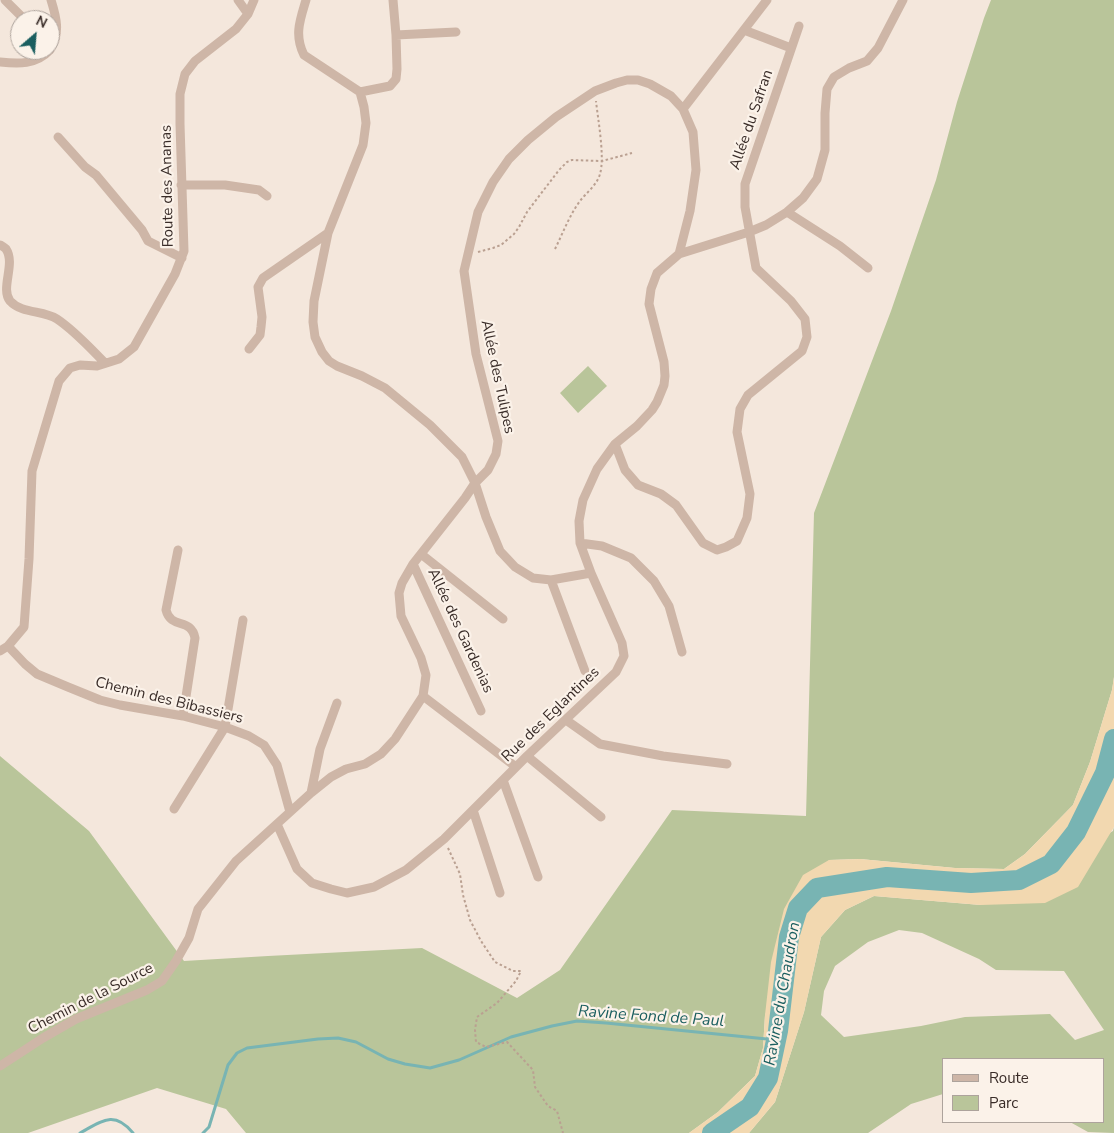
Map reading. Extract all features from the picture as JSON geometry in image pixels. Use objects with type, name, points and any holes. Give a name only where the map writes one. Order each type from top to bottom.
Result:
[{"type":"street","points":[[5,0],[15,10]]},
{"type":"street","points":[[238,0],[248,14]]},
{"type":"street","name":"Route des Ananas","points":[[4,649],[24,627],[27,598],[32,471],[59,381],[70,368],[80,365],[98,366],[105,364],[119,359],[134,347],[176,274],[184,251],[180,94],[185,74],[195,61],[236,29],[248,14],[254,0]]},
{"type":"street","points":[[306,0],[300,21],[298,38],[304,55],[360,92],[366,123],[363,145],[328,233],[314,301],[313,322],[315,338],[329,361],[385,388],[430,425],[462,457],[475,483],[500,551],[514,567],[533,578],[551,580],[592,573]]},
{"type":"street","points":[[360,92],[390,86],[396,78],[396,35],[393,0]]},
{"type":"street","points":[[683,109],[767,0]]},
{"type":"street","name":"Rue des Eglantines","points":[[277,824],[297,869],[312,883],[348,893],[374,887],[406,870],[444,839],[527,756],[616,672],[624,656],[622,643],[580,543],[579,521],[583,500],[597,469],[615,444],[637,426],[652,410],[664,385],[664,362],[649,304],[651,289],[657,273],[679,254],[750,232],[766,225],[787,212],[803,198],[817,179],[825,150],[827,89],[834,76],[867,61],[878,48],[903,0]]},
{"type":"street","name":"Allée du Safran","points":[[615,444],[625,470],[638,485],[660,494],[676,505],[703,543],[716,550],[726,548],[736,541],[747,518],[750,494],[737,432],[740,409],[748,395],[802,351],[807,337],[805,319],[790,301],[756,268],[745,206],[744,184],[799,26]]},
{"type":"street","points":[[744,30],[791,48]]},
{"type":"street","points":[[396,35],[456,32]]},
{"type":"street","points":[[0,62],[15,64],[28,63],[32,60]]},
{"type":"street","name":"Allée des Tulipes","points":[[475,483],[488,470],[496,454],[498,441],[476,354],[464,270],[478,212],[493,182],[509,159],[528,140],[556,117],[595,91],[616,83],[638,80],[650,84],[671,96],[683,109],[693,132],[696,170],[690,211],[679,254]]},
{"type":"street","points":[[58,138],[85,167],[96,175],[142,230],[148,241],[182,258]]},
{"type":"street","points":[[181,185],[225,185],[259,190],[268,196]]},
{"type":"street","points":[[787,212],[840,246],[868,268]]},
{"type":"street","points":[[250,349],[260,334],[262,318],[258,287],[263,278],[328,233]]},
{"type":"street","points":[[0,245],[6,249],[8,255],[9,267],[4,289],[9,301],[21,308],[55,318],[79,336],[105,364]]},
{"type":"street","name":"Chemin de la Source","points":[[0,1066],[76,1019],[162,982],[189,938],[198,909],[236,861],[310,792],[346,769],[365,764],[381,754],[395,739],[423,696],[426,675],[421,658],[401,616],[399,600],[402,583],[413,564],[475,483]]},
{"type":"street","points":[[580,543],[602,546],[631,558],[654,581],[669,606],[682,652]]},
{"type":"street","points":[[178,550],[166,610],[170,619],[185,624],[192,629],[195,638],[183,716]]},
{"type":"street","name":"Allée des Gardenias","points":[[421,554],[503,619]]},
{"type":"street","name":"Allée des Gardenias","points":[[413,564],[481,711]]},
{"type":"street","points":[[551,580],[585,672]]},
{"type":"street","points":[[174,809],[225,727],[243,620]]},
{"type":"street","name":"Chemin des Bibassiers","points":[[4,649],[37,674],[100,700],[183,716],[225,727],[249,736],[264,745],[277,765],[290,812]]},
{"type":"street","points":[[423,696],[516,767]]},
{"type":"street","points":[[310,792],[320,749],[336,703]]},
{"type":"street","points":[[566,720],[600,744],[663,756],[727,764]]},
{"type":"street","points":[[527,756],[601,817]]},
{"type":"street","points":[[503,780],[538,877]]},
{"type":"street","points":[[473,810],[500,893]]},
{"type":"path","points":[[555,249],[579,202],[600,175],[602,161],[595,91]]},
{"type":"path","points":[[468,254],[501,245],[508,239],[519,227],[526,212],[567,162],[572,160],[602,161],[632,154]]},
{"type":"path","points":[[444,839],[460,874],[463,895],[470,920],[481,942],[495,962],[513,971],[521,971],[516,981],[498,1003],[477,1017],[476,1042],[486,1046],[507,1042],[533,1070],[534,1087],[548,1106],[557,1111],[563,1133]]},
{"type":"green space","points":[[991,0],[1114,0],[1114,677],[1112,690],[1090,762],[1073,805],[1025,854],[1004,869],[955,868],[860,859],[829,860],[765,1015],[763,1048],[755,1076],[718,1112],[689,1133],[246,1133],[226,1109],[157,1088],[28,1133],[0,1133],[0,756],[89,831],[184,961],[422,948],[517,998],[560,970],[672,810],[806,816],[814,513],[891,311],[936,180],[957,102]]},
{"type":"green space","points":[[588,366],[607,386],[578,413],[560,393]]},
{"type":"green space","points":[[1114,827],[1114,1133],[1088,1132],[1072,1123],[1104,1123],[1104,1058],[942,1058],[942,1094],[911,1104],[868,1133],[749,1133],[775,1102],[804,1012],[821,937],[845,910],[874,896],[981,905],[1113,831]],"holes":[[[899,930],[922,933],[979,959],[996,970],[1064,971],[1104,1030],[1075,1040],[1050,1014],[965,1017],[921,1026],[844,1037],[821,1015],[824,991],[835,966],[868,942]]]},
{"type":"sand","points":[[1114,677],[1114,827],[1078,887],[1045,903],[981,905],[874,896],[845,910],[821,937],[804,1012],[775,1102],[749,1133],[689,1133],[718,1112],[755,1076],[763,1048],[771,962],[784,909],[803,875],[829,860],[860,859],[955,868],[1004,869],[1025,854],[1073,805],[1090,762],[1112,690]]},
{"type":"waterway","name":"Ravine du Chaudron","points":[[712,1133],[750,1107],[768,1078],[778,1031],[789,937],[798,908],[817,888],[887,877],[971,883],[1019,880],[1051,864],[1076,832],[1105,773],[1114,739]]},
{"type":"waterway","name":"Ravine Fond de Paul","points":[[203,1133],[209,1127],[228,1065],[237,1053],[247,1048],[338,1038],[356,1042],[388,1059],[430,1068],[459,1060],[511,1037],[577,1021],[777,1040]]},
{"type":"waterway","name":"Ravine Fond de Paul","points":[[80,1133],[108,1120],[120,1122],[133,1133]]}]
